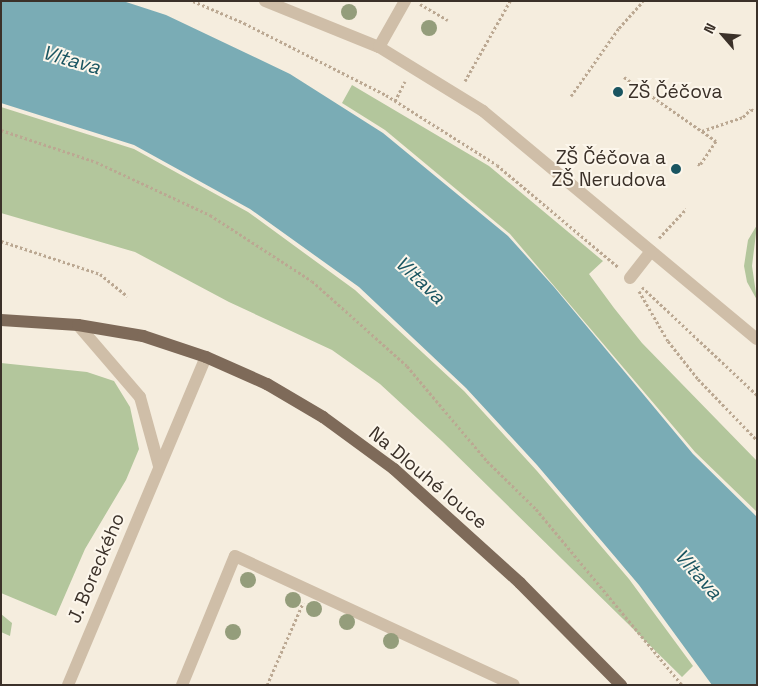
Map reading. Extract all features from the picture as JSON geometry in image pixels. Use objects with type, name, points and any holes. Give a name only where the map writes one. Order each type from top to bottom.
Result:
[{"type":"main road","name":"Na Dlouhé louce","points":[[1,320],[78,325],[143,336],[206,357],[267,384],[323,417],[394,469],[520,582],[620,685]]},
{"type":"street","points":[[265,1],[379,47],[483,111],[757,339]]},
{"type":"street","points":[[379,47],[405,1]]},
{"type":"street","points":[[633,282],[651,252]]},
{"type":"street","points":[[78,325],[140,397],[159,466]]},
{"type":"street","name":"J. Boreckého","points":[[68,685],[206,357]]},
{"type":"street","points":[[182,685],[235,556],[514,685]]},
{"type":"path","points":[[193,1],[244,23],[395,101],[526,187],[633,282],[668,342],[698,379],[757,440]]},
{"type":"path","points":[[415,1],[448,20]]},
{"type":"path","points":[[457,95],[510,1]]},
{"type":"path","points":[[571,96],[619,28],[643,1]]},
{"type":"path","points":[[395,101],[406,78]]},
{"type":"path","points":[[624,78],[716,141],[700,165],[697,163]]},
{"type":"path","points":[[701,131],[744,117],[751,109],[754,111]]},
{"type":"path","points":[[1,130],[96,162],[210,215],[312,281],[408,366],[487,461],[536,509],[682,685]]},
{"type":"path","points":[[651,252],[665,230],[686,209]]},
{"type":"path","points":[[1,241],[100,274],[127,296]]},
{"type":"path","points":[[633,282],[645,287],[757,395]]},
{"type":"path","points":[[267,685],[308,590]]},
{"type":"green space","points":[[352,85],[489,166],[603,261],[589,274],[614,308],[642,343],[757,461],[757,512],[695,452],[510,234],[385,130],[342,103]]},
{"type":"green space","points":[[1,107],[134,149],[248,212],[355,290],[464,391],[537,471],[629,579],[693,666],[682,677],[442,441],[380,384],[332,350],[229,302],[135,252],[1,213]]},
{"type":"green space","points":[[757,225],[752,266],[757,300],[747,282],[744,266],[748,240]]},
{"type":"green space","points":[[1,363],[87,372],[114,381],[130,407],[139,449],[126,480],[85,549],[56,616],[1,593]]},
{"type":"green space","points":[[1,614],[12,623],[10,636],[1,632]]},
{"type":"water","name":"Vltava","points":[[1,1],[123,1],[166,15],[290,74],[383,133],[508,236],[554,287],[693,454],[757,517],[757,685],[712,685],[639,585],[537,465],[466,388],[359,287],[250,209],[134,145],[1,103]]},
{"type":"place","name":"ZŠ Čéčova","points":[[618,92]]},
{"type":"place","name":"ZŠ Čéčova a ZŠ Nerudova","points":[[676,169]]}]
